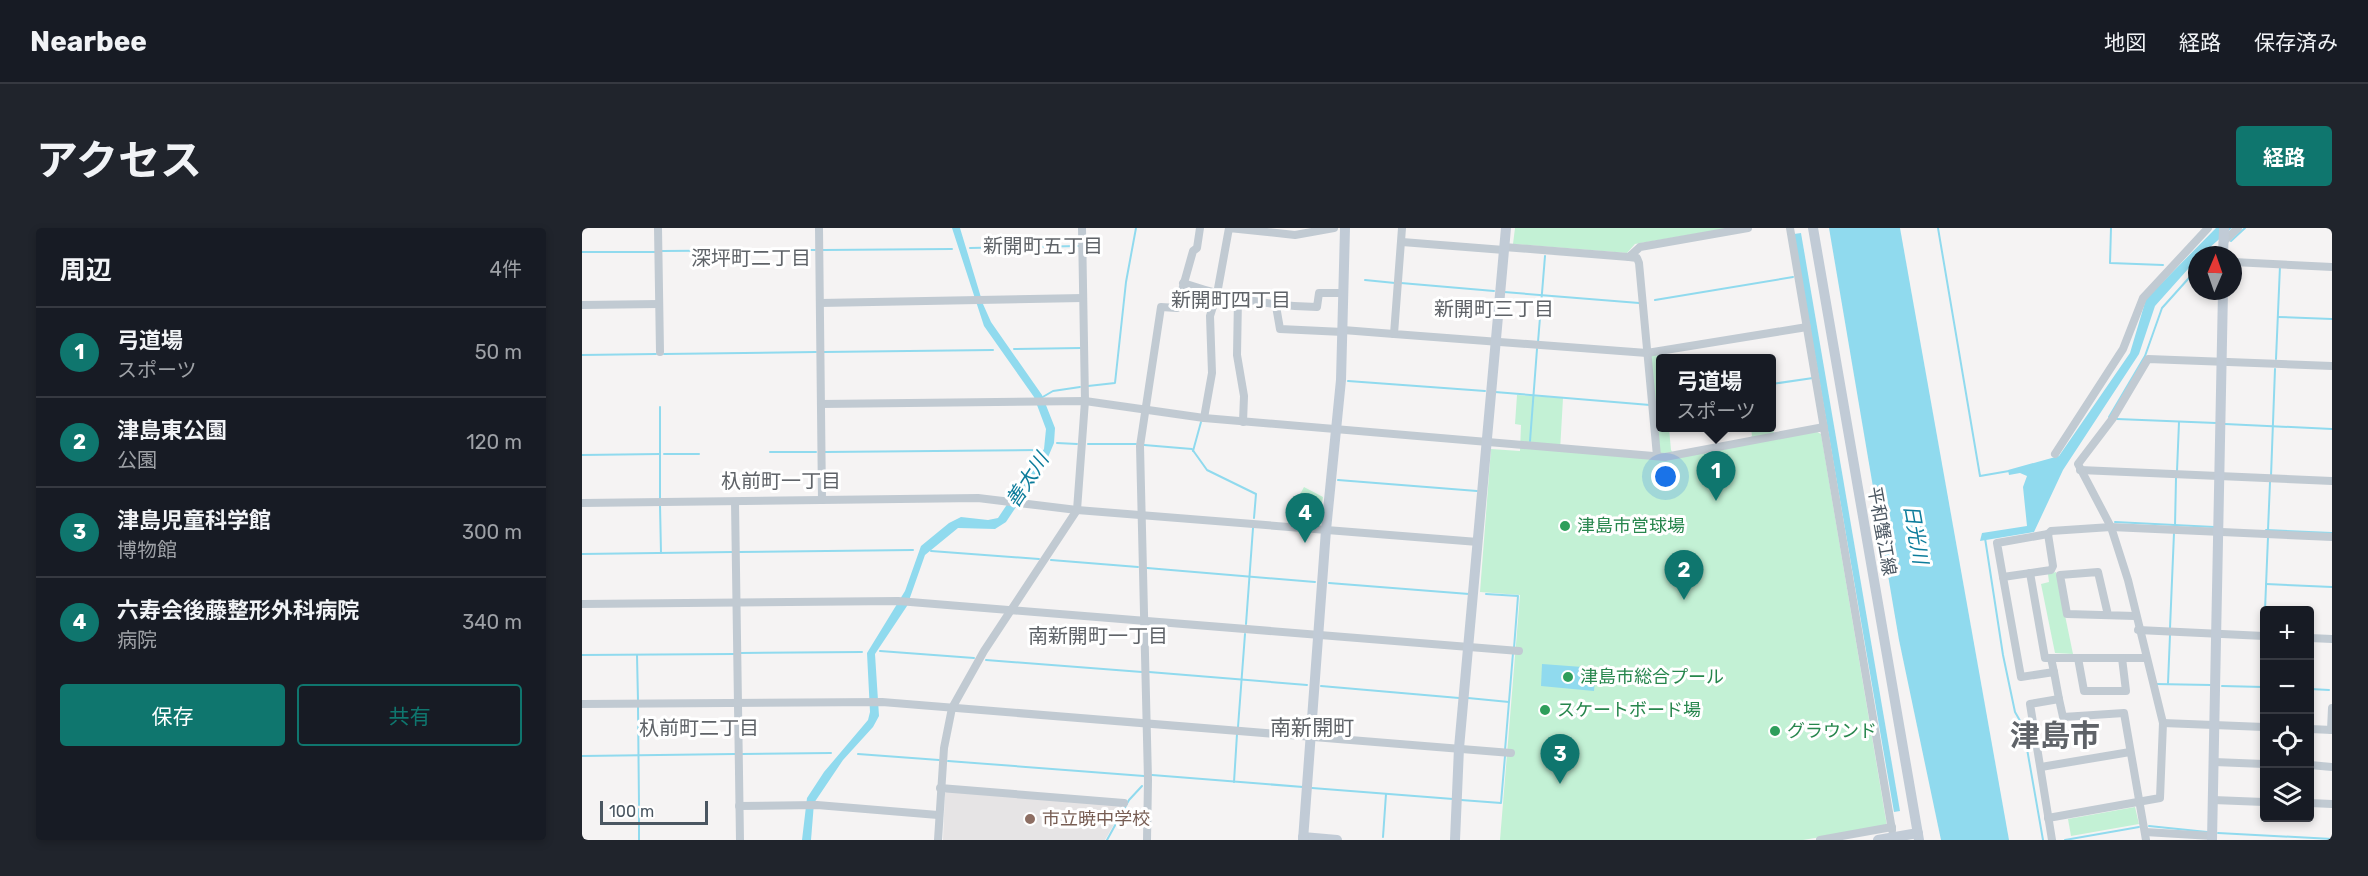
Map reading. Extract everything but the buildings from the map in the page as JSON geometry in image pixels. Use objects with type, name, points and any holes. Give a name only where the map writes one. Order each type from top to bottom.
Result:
[{"type":"street","points":[[658,228],[660,352]]},
{"type":"street","points":[[819,228],[822,500]]},
{"type":"street","points":[[938,840],[944,748],[952,708],[984,651],[1077,510],[1085,401],[1083,228]]},
{"type":"street","points":[[1147,840],[1147,723],[1139,459],[1143,410],[1161,307],[1177,308],[1193,251],[1197,248],[1200,228]]},
{"type":"street","points":[[1204,418],[1212,373],[1210,316],[1217,294],[1229,228],[1295,235],[1334,228]]},
{"type":"street","points":[[1338,840],[1303,839],[1326,530],[1341,380],[1345,228]]},
{"type":"street","points":[[1395,334],[1402,228]]},
{"type":"street","points":[[1455,840],[1459,748],[1506,228]]},
{"type":"street","points":[[1629,257],[1640,247],[1748,228]]},
{"type":"street","points":[[1790,228],[1892,829],[1820,840]]},
{"type":"street","name":"平和蟹江線","points":[[1813,228],[1918,837]]},
{"type":"street","points":[[2055,454],[2123,349],[2143,298],[2208,228]]},
{"type":"street","points":[[2224,236],[2238,228]]},
{"type":"street","points":[[1402,242],[1637,258],[1657,456]]},
{"type":"street","points":[[2242,262],[2332,267]]},
{"type":"street","points":[[1184,283],[1217,294],[1276,306],[1317,308],[1319,293],[1344,293]]},
{"type":"street","points":[[820,303],[1083,298]]},
{"type":"street","points":[[1238,298],[1240,334],[1237,355],[1244,396],[1243,422]]},
{"type":"street","points":[[2051,658],[2063,717],[2124,713],[2146,836],[2212,838],[2218,634],[2223,300]]},
{"type":"street","points":[[582,305],[659,304]]},
{"type":"street","points":[[1276,306],[1280,329],[1395,334],[1647,353],[1807,327]]},
{"type":"street","points":[[2048,818],[2160,798],[2165,730],[2135,616],[2128,580],[2111,527],[2078,465],[2113,418],[2148,359],[2332,366]]},
{"type":"street","points":[[821,404],[1085,401],[1243,422],[1665,457],[1824,427]]},
{"type":"street","points":[[2080,470],[2332,482]]},
{"type":"street","points":[[582,503],[978,498],[1077,510],[1478,542]]},
{"type":"street","points":[[735,502],[740,840]]},
{"type":"street","points":[[2054,672],[2021,677],[1997,543],[2048,534],[2050,531],[2111,527],[2332,537]]},
{"type":"street","points":[[2003,577],[2051,570],[2053,566],[2048,534]]},
{"type":"street","points":[[2108,615],[2098,572],[2060,575],[2067,614],[2135,616]]},
{"type":"street","points":[[2030,573],[2046,658],[2146,658]]},
{"type":"street","points":[[582,604],[898,601],[1519,651]]},
{"type":"street","points":[[2139,630],[2260,636]]},
{"type":"street","points":[[2314,638],[2332,639]]},
{"type":"street","points":[[2078,658],[2084,691],[2126,691],[2122,658]]},
{"type":"street","points":[[2052,840],[2030,704],[2059,699]]},
{"type":"street","points":[[582,705],[882,702],[1511,753]]},
{"type":"street","points":[[2314,729],[2332,730],[2332,708]]},
{"type":"street","points":[[2163,723],[2260,727]]},
{"type":"street","points":[[2041,767],[2130,752]]},
{"type":"street","points":[[2214,762],[2260,764]]},
{"type":"street","points":[[2314,765],[2332,767]]},
{"type":"street","points":[[940,789],[1124,803]]},
{"type":"street","points":[[2213,800],[2260,802]]},
{"type":"street","points":[[2314,803],[2332,804]]},
{"type":"street","points":[[739,806],[817,805],[938,815]]},
{"type":"street","points":[[1878,840],[1918,837]]},
{"type":"shaded area","name":"市立暁中学校","points":[[948,791],[1125,805],[1105,840],[943,840],[945,793]]},
{"type":"green space","points":[[1515,228],[1730,228],[1635,244],[1627,253],[1513,244]]},
{"type":"green space","points":[[1656,354],[1656,432],[1669,432],[1671,450],[1675,456],[1744,445],[1752,436],[1752,432],[1774,432],[1775,439],[1817,432],[1821,434],[1887,826],[1803,840],[1500,840],[1520,595],[1480,592],[1491,449],[1520,451],[1521,425],[1515,424],[1517,395],[1563,398],[1560,451],[1654,458],[1650,355]]},
{"type":"green space","points":[[1304,487],[1323,497],[1322,503],[1318,501],[1310,516],[1293,507]]},
{"type":"green space","points":[[2056,572],[2073,654],[2055,653],[2041,584],[2049,582],[2048,574]]},
{"type":"green space","points":[[2135,807],[2139,824],[2071,836],[2068,819]]},
{"type":"water","name":"善太川","points":[[952,228],[960,228],[983,304],[991,322],[1042,395],[1055,428],[1054,443],[1046,462],[1006,522],[995,529],[958,528],[925,555],[907,606],[875,654],[879,716],[873,727],[843,760],[814,803],[811,840],[802,840],[807,798],[824,772],[868,720],[870,712],[867,653],[905,591],[921,546],[949,523],[961,517],[988,520],[998,518],[1044,449],[1046,429],[1034,397],[984,326]]},
{"type":"water","name":"日光川","points":[[1829,228],[1900,228],[2009,840],[1941,840],[1899,640]]},
{"type":"water","points":[[2216,228],[2232,228],[2211,246],[2198,246]]},
{"type":"water","points":[[1801,233],[1900,811],[1894,812],[1794,234]]},
{"type":"water","points":[[2188,256],[2188,269],[2155,306],[2139,354],[2063,470],[2034,532],[1980,541],[1982,533],[2027,526],[2023,487],[2027,476],[2020,473],[2009,475],[2008,470],[2059,456],[2130,353],[2146,299]]},
{"type":"water","name":"津島市総合プール","points":[[1542,664],[1596,668],[1594,691],[1541,686]]},
{"type":"waterway","points":[[1088,386],[1115,383],[1126,282],[1136,228]]},
{"type":"waterway","points":[[1938,228],[1980,476],[2009,471]]},
{"type":"waterway","points":[[2111,228],[2110,263],[2163,265]]},
{"type":"waterway","points":[[2231,241],[2245,228]]},
{"type":"waterway","points":[[970,248],[1079,246]]},
{"type":"waterway","points":[[823,250],[952,249]]},
{"type":"waterway","points":[[662,251],[815,250]]},
{"type":"waterway","points":[[582,252],[655,252]]},
{"type":"waterway","points":[[1538,342],[1545,256]]},
{"type":"waterway","points":[[2276,359],[2280,266]]},
{"type":"waterway","points":[[1655,300],[1793,277]]},
{"type":"waterway","points":[[2109,417],[2145,356],[2162,308],[2188,279]]},
{"type":"waterway","points":[[1365,280],[1395,283]]},
{"type":"waterway","points":[[1401,283],[1494,291]]},
{"type":"waterway","points":[[1504,292],[1639,303]]},
{"type":"waterway","points":[[2278,317],[2332,319]]},
{"type":"waterway","points":[[1014,349],[1081,348]]},
{"type":"waterway","points":[[1530,441],[1537,349]]},
{"type":"waterway","points":[[824,352],[993,350]]},
{"type":"waterway","points":[[664,354],[816,352]]},
{"type":"waterway","points":[[582,355],[656,354]]},
{"type":"waterway","points":[[2271,476],[2275,369]]},
{"type":"waterway","points":[[1776,383],[1813,378]]},
{"type":"waterway","points":[[1348,381],[1485,391]]},
{"type":"waterway","points":[[1041,398],[1053,391],[1080,387]]},
{"type":"waterway","points":[[1495,392],[1650,405]]},
{"type":"waterway","points":[[660,407],[660,499]]},
{"type":"waterway","points":[[2117,419],[2216,423]]},
{"type":"waterway","points":[[1193,451],[1201,422]]},
{"type":"waterway","points":[[2177,471],[2179,422]]},
{"type":"waterway","points":[[2225,424],[2332,429]]},
{"type":"waterway","points":[[1057,443],[1077,444]]},
{"type":"waterway","points":[[1088,444],[1136,444]]},
{"type":"waterway","points":[[1144,445],[1192,449],[1207,470],[1256,494],[1254,518]]},
{"type":"waterway","name":"善太川","points":[[825,452],[1038,450]]},
{"type":"waterway","points":[[770,452],[816,452]]},
{"type":"waterway","points":[[582,455],[660,454]]},
{"type":"waterway","points":[[664,454],[699,454]]},
{"type":"waterway","points":[[2175,526],[2176,478]]},
{"type":"waterway","points":[[1338,480],[1477,491]]},
{"type":"waterway","points":[[2268,530],[2270,482]]},
{"type":"waterway","points":[[660,505],[661,553]]},
{"type":"waterway","points":[[2115,522],[2214,527]]},
{"type":"waterway","points":[[1246,624],[1253,528]]},
{"type":"waterway","points":[[2266,530],[2332,533]]},
{"type":"waterway","points":[[2170,628],[2174,533]]},
{"type":"waterway","points":[[2265,606],[2268,537]]},
{"type":"waterway","points":[[1985,538],[2003,655],[2015,712],[2023,726],[2043,840]]},
{"type":"waterway","points":[[739,552],[913,550]]},
{"type":"waterway","points":[[931,551],[1039,559]]},
{"type":"waterway","points":[[582,554],[733,552]]},
{"type":"waterway","points":[[1051,560],[1138,567]]},
{"type":"waterway","points":[[1147,568],[1315,582]]},
{"type":"waterway","points":[[1329,583],[1469,594]]},
{"type":"waterway","points":[[2266,584],[2332,587]]},
{"type":"waterway","points":[[1486,594],[1518,596],[1514,648]]},
{"type":"waterway","points":[[1238,727],[1245,634]]},
{"type":"waterway","points":[[2168,683],[2170,635]]},
{"type":"waterway","points":[[880,651],[974,658]]},
{"type":"waterway","points":[[740,653],[862,652]]},
{"type":"waterway","points":[[1505,750],[1513,653]]},
{"type":"waterway","points":[[582,655],[734,654]]},
{"type":"waterway","points":[[637,655],[638,701]]},
{"type":"waterway","points":[[986,660],[1142,672]]},
{"type":"waterway","points":[[1149,672],[1307,685]]},
{"type":"waterway","points":[[2155,684],[2211,685]]},
{"type":"waterway","points":[[1321,686],[1459,698]]},
{"type":"waterway","points":[[2222,686],[2260,687]]},
{"type":"waterway","points":[[2314,689],[2329,690]]},
{"type":"waterway","points":[[1468,698],[1509,702]]},
{"type":"waterway","points":[[638,707],[639,805]]},
{"type":"waterway","points":[[1234,782],[1237,734]]},
{"type":"waterway","points":[[742,754],[831,753]]},
{"type":"waterway","points":[[582,756],[735,754]]},
{"type":"waterway","points":[[858,754],[939,760]]},
{"type":"waterway","points":[[1461,800],[1501,803],[1505,756]]},
{"type":"waterway","points":[[948,761],[1144,776]]},
{"type":"waterway","points":[[1152,775],[1303,787]]},
{"type":"waterway","points":[[1107,840],[1129,800],[1142,786]]},
{"type":"waterway","points":[[1312,788],[1453,799]]},
{"type":"waterway","points":[[1383,837],[1386,794]]},
{"type":"waterway","points":[[639,809],[639,840]]},
{"type":"waterway","points":[[2149,826],[2207,832]]},
{"type":"waterway","points":[[2065,840],[2139,827]]},
{"type":"waterway","points":[[2218,833],[2332,839]]},
{"type":"place","name":"弓道場","points":[[1716,501]]},
{"type":"place","name":"津島市営球場","points":[[1565,526]]},
{"type":"place","name":"六寿会後藤整形外科病院","points":[[1305,543]]},
{"type":"place","name":"津島東公園","points":[[1684,600]]},
{"type":"place","name":"津島市総合プール","points":[[1568,677]]},
{"type":"place","name":"スケートボード場","points":[[1545,710]]},
{"type":"place","name":"グラウンド","points":[[1775,731]]},
{"type":"place","name":"津島児童科学館","points":[[1560,784]]},
{"type":"place","name":"市立暁中学校","points":[[1030,819]]},
{"type":"district","name":"新開町五丁目","points":[[1043,246]]},
{"type":"district","name":"深坪町二丁目","points":[[751,258]]},
{"type":"district","name":"新開町四丁目","points":[[1231,300]]},
{"type":"district","name":"新開町三丁目","points":[[1494,309]]},
{"type":"district","name":"杁前町一丁目","points":[[781,481]]},
{"type":"district","name":"南新開町一丁目","points":[[1098,636]]},
{"type":"district","name":"南新開町","points":[[1312,727]]},
{"type":"district","name":"杁前町二丁目","points":[[699,728]]},
{"type":"district","name":"津島市","points":[[2055,736]]}]
